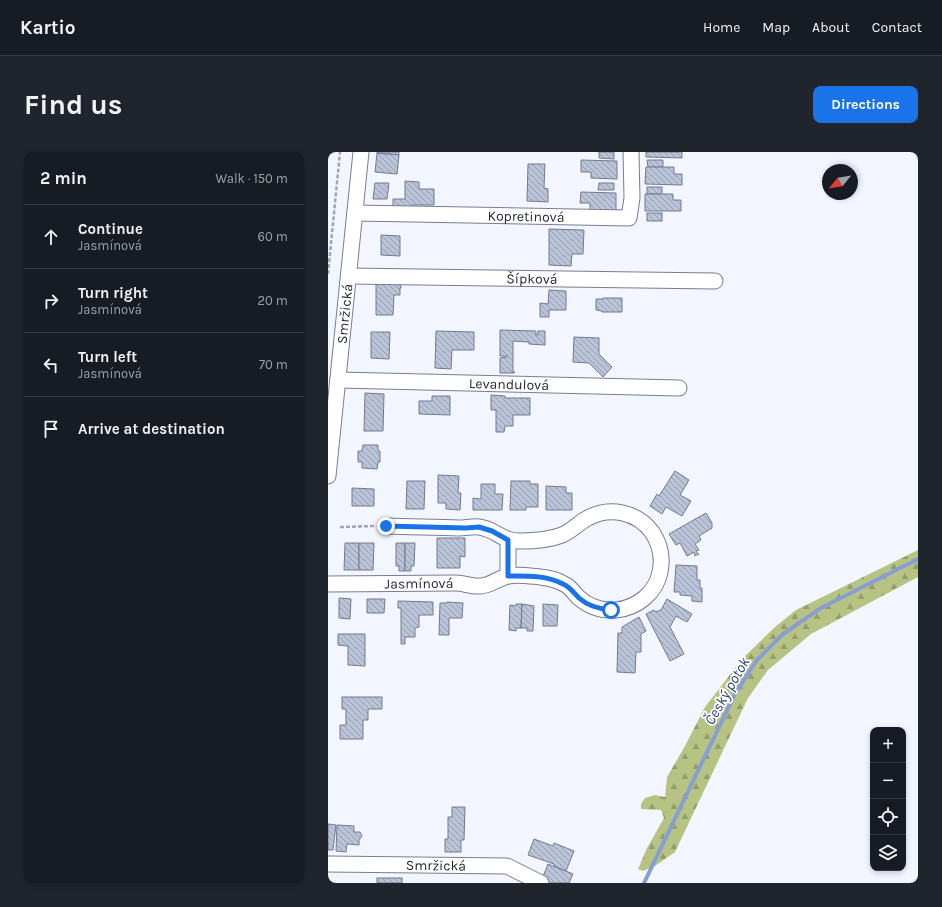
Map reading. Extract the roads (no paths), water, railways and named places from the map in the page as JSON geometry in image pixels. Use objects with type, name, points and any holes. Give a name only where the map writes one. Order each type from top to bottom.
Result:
[{"type":"street","name":"Smržická","points":[[328,476],[361,152]]},
{"type":"street","name":"Kopretinová","points":[[355,214],[629,218],[632,198],[631,152]]},
{"type":"street","name":"Šípková","points":[[349,276],[715,281]]},
{"type":"street","name":"Levandulová","points":[[338,380],[679,388]]},
{"type":"street","name":"Jasmínová","points":[[328,584],[459,583],[481,586],[494,583],[508,576],[538,576],[551,579],[567,586],[580,598],[594,607],[605,610],[618,610],[631,607],[646,597],[653,589],[658,579],[662,561],[657,542],[649,529],[638,519],[620,512],[595,515],[583,521],[568,532],[551,539],[521,541],[508,540],[492,531],[479,527],[386,526]]},
{"type":"street","points":[[508,540],[508,576]]},
{"type":"street","name":"Smržická","points":[[328,864],[507,866],[541,883]]},
{"type":"waterway","name":"Český potok","points":[[644,883],[735,694],[757,660],[783,634],[821,608],[918,559]]}]
